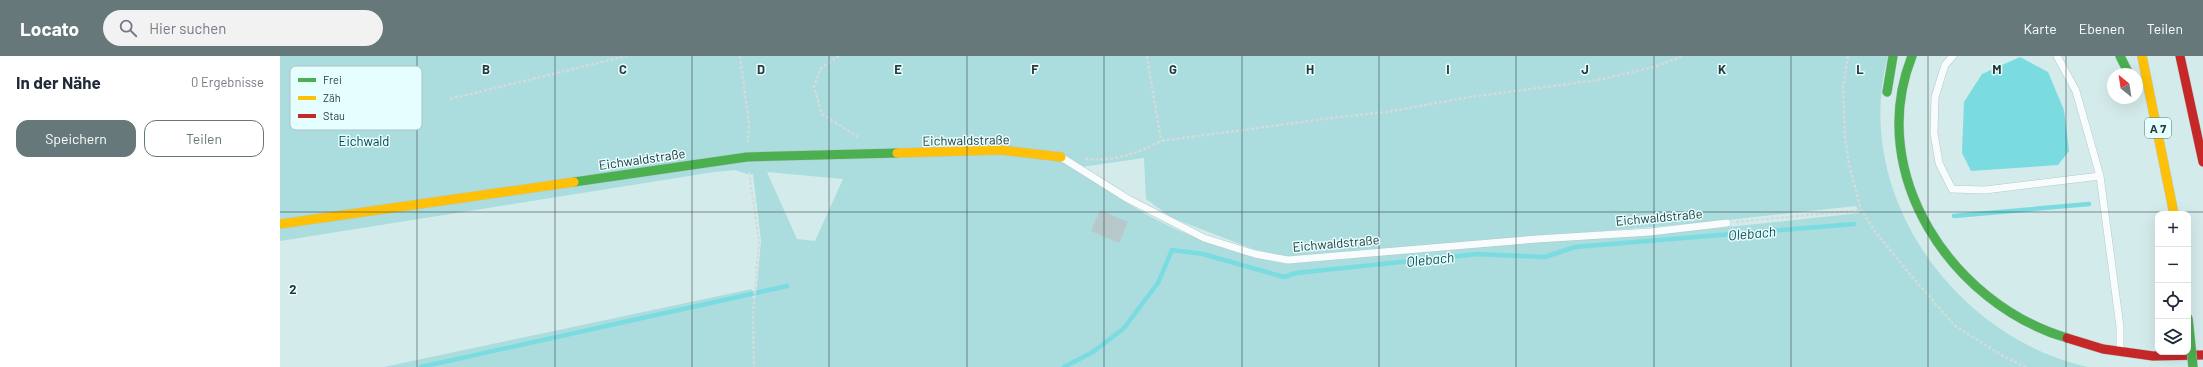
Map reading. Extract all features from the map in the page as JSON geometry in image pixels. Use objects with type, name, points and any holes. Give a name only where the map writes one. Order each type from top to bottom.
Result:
[{"type":"main road","points":[[1886,102],[1893,56]]},
{"type":"main road","points":[[1912,56],[1901,85],[1898,108],[1901,151],[1911,193],[1919,213],[1941,251],[1954,268],[1979,294],[2020,324],[2059,343],[2100,356],[2120,359],[2165,360],[2203,355]]},
{"type":"main road","points":[[2120,56],[2126,68]]},
{"type":"main road","name":"A 7","points":[[2142,56],[2174,211]]},
{"type":"main road","points":[[2180,56],[2203,162]]},
{"type":"main road","points":[[2145,119],[2172,201]]},
{"type":"main road","name":"Eichwaldstraße","points":[[280,224],[747,157],[1000,150],[1061,157]]},
{"type":"main road","points":[[2188,319],[2192,367],[2203,365]]},
{"type":"lane","points":[[1953,56],[1944,65],[1935,97],[1934,133],[1939,163],[1952,189],[1985,190],[2100,176]]},
{"type":"lane","points":[[2056,56],[2076,91],[2100,176],[2106,211],[2120,327],[2120,359]]},
{"type":"lane","name":"Eichwaldstraße","points":[[1061,157],[1128,199],[1204,238],[1254,254],[1288,260],[1530,240],[1650,232],[1727,223]]},
{"type":"path","points":[[450,99],[627,56]]},
{"type":"path","points":[[740,56],[749,124]]},
{"type":"path","points":[[839,56],[820,69],[814,87],[822,114],[864,140]]},
{"type":"path","points":[[1147,56],[1161,141]]},
{"type":"path","points":[[1084,159],[1107,160],[1140,153],[1161,141],[1387,112],[1470,97],[1598,80],[1654,67],[1683,56]]},
{"type":"path","points":[[1848,56],[1843,87],[1845,138],[1849,164],[1861,210],[1908,272],[1955,326],[1997,353],[2026,367]]},
{"type":"path","points":[[747,157],[759,241],[754,289],[754,367]]},
{"type":"path","points":[[1727,223],[1861,210]]},
{"type":"green space","name":"Eichwald","points":[[280,56],[1888,56],[1880,107],[1885,158],[1899,206],[1924,251],[1956,291],[1995,325],[2039,351],[2088,367],[384,367],[752,289],[752,297],[756,297],[761,241],[753,174],[747,174],[735,170],[714,172],[280,241]],"holes":[[[1144,158],[1146,199],[1172,218],[1253,249],[1289,257],[1700,223],[1856,206],[1860,213],[1651,235],[1487,245],[1287,264],[1253,257],[1188,235],[1136,208],[1074,168]],[[767,172],[843,179],[815,241],[797,239]]]},
{"type":"water","points":[[2020,57],[2048,72],[2064,110],[2069,151],[2058,165],[1971,171],[1962,153],[1964,102],[1982,74]]},
{"type":"building","points":[[1100,210],[1128,222],[1119,243],[1091,231]]},
{"type":"waterway","name":"Olebach","points":[[1954,216],[2089,204]]},
{"type":"waterway","name":"Olebach","points":[[1064,367],[1093,352],[1124,328],[1158,283],[1172,250],[1203,254],[1284,277],[1296,273],[1477,254],[1545,257],[1575,247],[1854,224]]},
{"type":"waterway","points":[[421,367],[787,286]]},
{"type":"traffic: fast","points":[[1887,92],[1893,56]]},
{"type":"traffic: fast","points":[[1912,56],[1900,101],[1900,145],[1910,188],[1929,228],[1955,265],[1988,296],[2025,321],[2067,338]]},
{"type":"traffic: fast","points":[[2120,56],[2126,68]]},
{"type":"traffic: fast","points":[[574,182],[747,157],[897,153]]},
{"type":"traffic: fast","points":[[2188,319],[2193,367]]},
{"type":"traffic: slow","points":[[2142,56],[2173,211]]},
{"type":"traffic: slow","points":[[897,153],[1000,150],[1061,157]]},
{"type":"traffic: slow","points":[[280,224],[574,182]]},
{"type":"traffic: jam","points":[[2180,56],[2203,162]]},
{"type":"traffic: jam","points":[[2067,338],[2103,349],[2153,356],[2203,355]]}]
